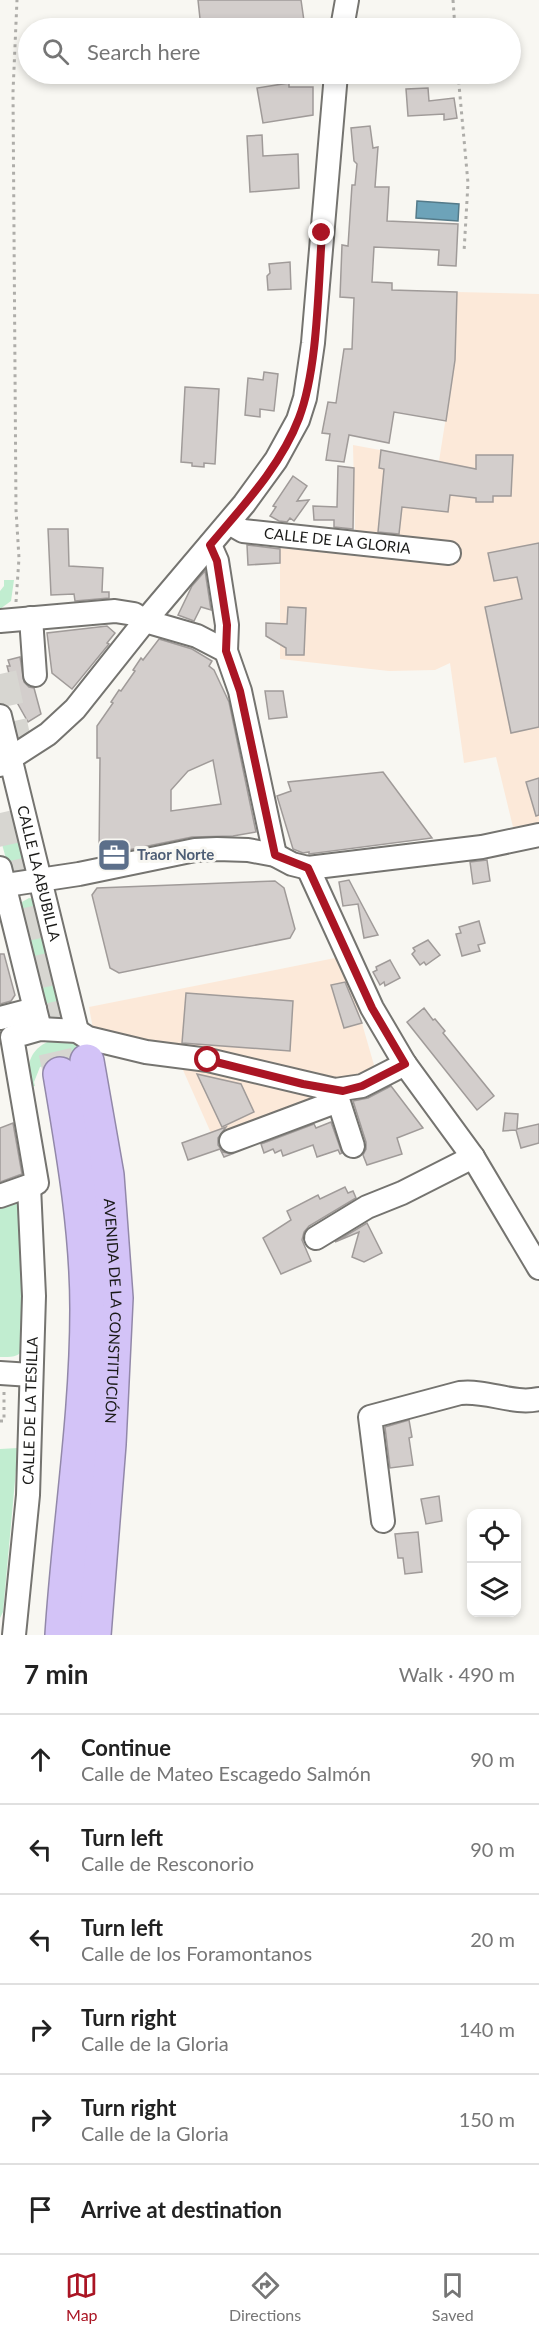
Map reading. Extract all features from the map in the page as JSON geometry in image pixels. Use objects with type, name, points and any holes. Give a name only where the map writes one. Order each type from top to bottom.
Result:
[{"type":"highway","name":"AVENIDA DE LA CONSTITUCIÓN","points":[[62,1635],[78,1467],[87,1308],[78,1182],[74,1055]]},
{"type":"highway","name":"AVENIDA DE LA CONSTITUCIÓN","points":[[74,1055],[107,1175],[116,1298],[109,1444],[94,1635]]},
{"type":"street","points":[[344,18],[347,0]]},
{"type":"street","points":[[4,762],[48,734],[75,709],[145,621],[229,523],[276,460],[298,420],[305,398],[313,343],[335,84]]},
{"type":"street","name":"CALLE DE LA GLORIA","points":[[229,523],[243,531],[449,553]]},
{"type":"street","points":[[210,545],[217,561],[227,625],[226,651],[240,691],[275,855]]},
{"type":"street","points":[[35,675],[15,619],[115,611],[135,614],[145,621],[197,636],[226,651]]},
{"type":"street","name":"CALLE LA ABUBILLA","points":[[0,716],[4,762],[39,881],[74,1055]]},
{"type":"street","points":[[37,1019],[1,880],[39,881],[195,850],[248,850],[275,855],[308,868],[471,848],[539,835]]},
{"type":"street","points":[[308,868],[372,1008],[405,1064],[472,1157],[539,1268]]},
{"type":"street","name":"CALLE DE LA TESILLA","points":[[9,1632],[28,1495],[34,1296],[33,1184],[4,1031],[37,1019],[74,1055],[88,1038],[146,1052],[208,1060],[337,1096]]},
{"type":"street","points":[[231,1141],[362,1086],[405,1064]]},
{"type":"street","points":[[337,1096],[353,1146]]},
{"type":"street","points":[[316,1238],[367,1206],[411,1189],[472,1157]]},
{"type":"street","points":[[0,1196],[33,1184]]},
{"type":"street","points":[[2,1373],[31,1375]]},
{"type":"street","points":[[384,1521],[370,1418],[460,1393],[493,1394],[525,1402],[539,1399]]},
{"type":"path","points":[[15,619],[19,558],[16,499],[13,92],[17,0]]},
{"type":"path","points":[[453,0],[454,18]]},
{"type":"path","points":[[459,84],[468,183],[464,252]]},
{"type":"path","points":[[0,1421],[4,1421],[2,1373]]},
{"type":"shaded area","points":[[457,292],[539,294],[539,823],[513,827],[496,757],[464,763],[450,663],[435,670],[389,671],[280,659],[280,548],[448,563],[355,533],[353,445],[439,461],[455,360]]},
{"type":"shaded area","points":[[335,958],[346,968],[374,1065],[373,1073],[340,1085],[93,1029],[89,1007]]},
{"type":"shaded area","points":[[179,1061],[326,1094],[326,1100],[215,1142]]},
{"type":"green space","points":[[4,580],[14,580],[11,601],[0,609],[0,591],[4,586]]},
{"type":"green space","points":[[17,817],[27,866],[19,871],[8,866],[0,837],[0,820]]},
{"type":"green space","points":[[29,898],[35,899],[65,1008],[58,1013],[46,1010],[20,908],[22,902]]},
{"type":"green space","points":[[55,1039],[97,1046],[98,1052],[40,1067],[34,1082],[35,1086],[29,1087],[28,1070],[31,1057],[40,1046]]},
{"type":"green space","points":[[19,1200],[25,1345],[18,1355],[0,1357],[0,1206]]},
{"type":"green space","points":[[18,1448],[3,1612],[0,1618],[0,1449]]},
{"type":"water","points":[[417,201],[459,204],[458,221],[416,218]]},
{"type":"building","points":[[198,0],[301,0],[304,18],[200,18]]},
{"type":"building","points":[[283,84],[289,84],[289,87],[313,87],[313,115],[263,123],[257,88]]},
{"type":"building","points":[[428,88],[429,101],[454,98],[457,118],[444,120],[444,114],[408,116],[406,89]]},
{"type":"building","points":[[370,126],[373,148],[378,147],[375,187],[389,187],[387,221],[458,224],[456,266],[438,265],[439,250],[374,247],[372,282],[392,283],[392,290],[457,292],[455,360],[446,421],[394,412],[389,443],[349,435],[344,462],[326,460],[330,434],[322,433],[328,402],[336,403],[344,349],[352,349],[354,298],[340,297],[342,245],[348,246],[352,185],[355,185],[357,164],[354,161],[351,128]]},
{"type":"building","points":[[262,135],[263,156],[298,154],[299,188],[250,192],[247,136]]},
{"type":"building","points":[[290,262],[291,289],[268,290],[269,264]]},
{"type":"building","points":[[264,372],[278,374],[274,411],[260,409],[260,417],[245,415],[248,378],[263,380]]},
{"type":"building","points":[[185,387],[219,389],[215,464],[204,463],[204,467],[181,462]]},
{"type":"building","points":[[381,450],[476,469],[476,455],[513,455],[511,496],[493,496],[493,502],[476,502],[476,498],[450,495],[448,512],[402,507],[399,534],[378,532],[384,469],[379,468]]},
{"type":"building","points":[[338,466],[354,468],[353,529],[334,527],[334,520],[314,520],[313,506],[337,507]]},
{"type":"building","points":[[293,476],[307,486],[297,501],[309,500],[294,521],[290,518],[287,522],[279,521],[270,516],[276,507],[273,506]]},
{"type":"building","points":[[48,529],[68,529],[69,566],[103,568],[102,592],[109,592],[109,598],[75,601],[74,594],[51,595]]},
{"type":"building","points":[[539,543],[539,727],[511,733],[485,607],[522,599],[517,577],[494,581],[488,553]]},
{"type":"building","points":[[247,545],[280,549],[280,563],[248,565]]},
{"type":"building","points":[[205,571],[211,610],[201,607],[194,621],[178,615],[192,586]]},
{"type":"building","points":[[288,607],[306,608],[304,655],[286,655],[286,648],[266,636],[266,623],[287,624]]},
{"type":"building","points":[[107,626],[115,633],[107,643],[109,644],[72,689],[52,673],[47,633]]},
{"type":"building","points":[[159,639],[192,649],[212,661],[209,666],[214,670],[229,702],[256,832],[233,836],[192,837],[99,856],[100,758],[97,758],[97,726],[119,690],[121,691],[135,671],[133,670],[141,658],[143,660]],"holes":[[[213,760],[221,804],[171,811],[171,790],[188,771]]]},
{"type":"building","points":[[20,657],[24,682],[34,688],[41,714],[28,722],[10,690],[13,688],[7,666],[10,666],[8,660]]},
{"type":"building","points":[[265,691],[283,691],[287,717],[269,719]]},
{"type":"building","points":[[383,772],[432,838],[309,854],[309,852],[303,853],[293,849],[277,796],[291,791],[288,782]]},
{"type":"building","points":[[539,778],[539,815],[536,816],[526,782]]},
{"type":"building","points":[[487,860],[490,881],[473,884],[470,862]]},
{"type":"building","points":[[349,880],[378,935],[364,938],[358,904],[343,906],[339,882]]},
{"type":"building","points":[[275,881],[284,888],[295,929],[290,938],[119,973],[110,968],[92,895],[97,888]]},
{"type":"building","points":[[479,921],[485,943],[478,945],[480,951],[462,956],[456,934],[461,933],[459,927]]},
{"type":"building","points":[[428,940],[440,955],[426,965],[424,962],[420,965],[412,954],[415,951],[413,948]]},
{"type":"building","points":[[0,954],[4,954],[15,995],[11,1001],[0,1004]]},
{"type":"building","points":[[390,960],[400,978],[385,986],[384,982],[380,985],[373,972],[377,970],[376,967]]},
{"type":"building","points":[[345,982],[362,1023],[344,1028],[331,985]]},
{"type":"building","points":[[186,993],[293,1001],[290,1051],[182,1043]]},
{"type":"building","points":[[424,1008],[445,1031],[443,1033],[494,1096],[477,1110],[407,1022]]},
{"type":"building","points":[[197,1074],[241,1084],[254,1112],[222,1127]]},
{"type":"building","points":[[391,1086],[423,1128],[397,1138],[402,1154],[367,1165],[363,1155],[366,1142],[353,1101],[368,1098]]},
{"type":"building","points":[[505,1113],[518,1114],[517,1129],[539,1124],[539,1143],[521,1148],[516,1130],[503,1131]]},
{"type":"building","points":[[331,1122],[342,1153],[340,1154],[338,1150],[317,1157],[313,1145],[283,1156],[281,1150],[275,1153],[273,1149],[264,1153],[261,1144],[314,1124],[316,1128]]},
{"type":"building","points":[[13,1123],[22,1174],[0,1182],[0,1128]]},
{"type":"building","points":[[226,1127],[218,1138],[218,1145],[223,1152],[232,1154],[224,1157],[220,1149],[188,1160],[182,1143]]},
{"type":"building","points":[[345,1187],[348,1193],[353,1191],[356,1198],[309,1226],[304,1232],[302,1240],[311,1261],[281,1274],[263,1238],[291,1220],[287,1211],[318,1195],[320,1199]]},
{"type":"building","points":[[367,1223],[382,1253],[364,1262],[352,1257],[359,1232],[335,1242]]},
{"type":"building","points":[[409,1420],[413,1465],[390,1468],[385,1427]]},
{"type":"building","points":[[439,1496],[442,1521],[426,1524],[421,1499]]},
{"type":"building","points":[[418,1532],[422,1572],[405,1574],[403,1558],[398,1558],[395,1534]]},
{"type":"tunnel","points":[[0,674],[17,752]]},
{"type":"tunnel","points":[[0,813],[60,1074]]},
{"type":"place","name":"Traor Norte","points":[[114,855]]},
{"type":"route","points":[[208,1060],[303,1084],[343,1091],[362,1086],[405,1064],[372,1008],[349,953],[308,868],[292,864],[275,855],[248,724],[240,691],[226,651],[227,625],[217,561],[210,545],[276,460],[298,420],[305,398],[313,343],[322,233]]}]
